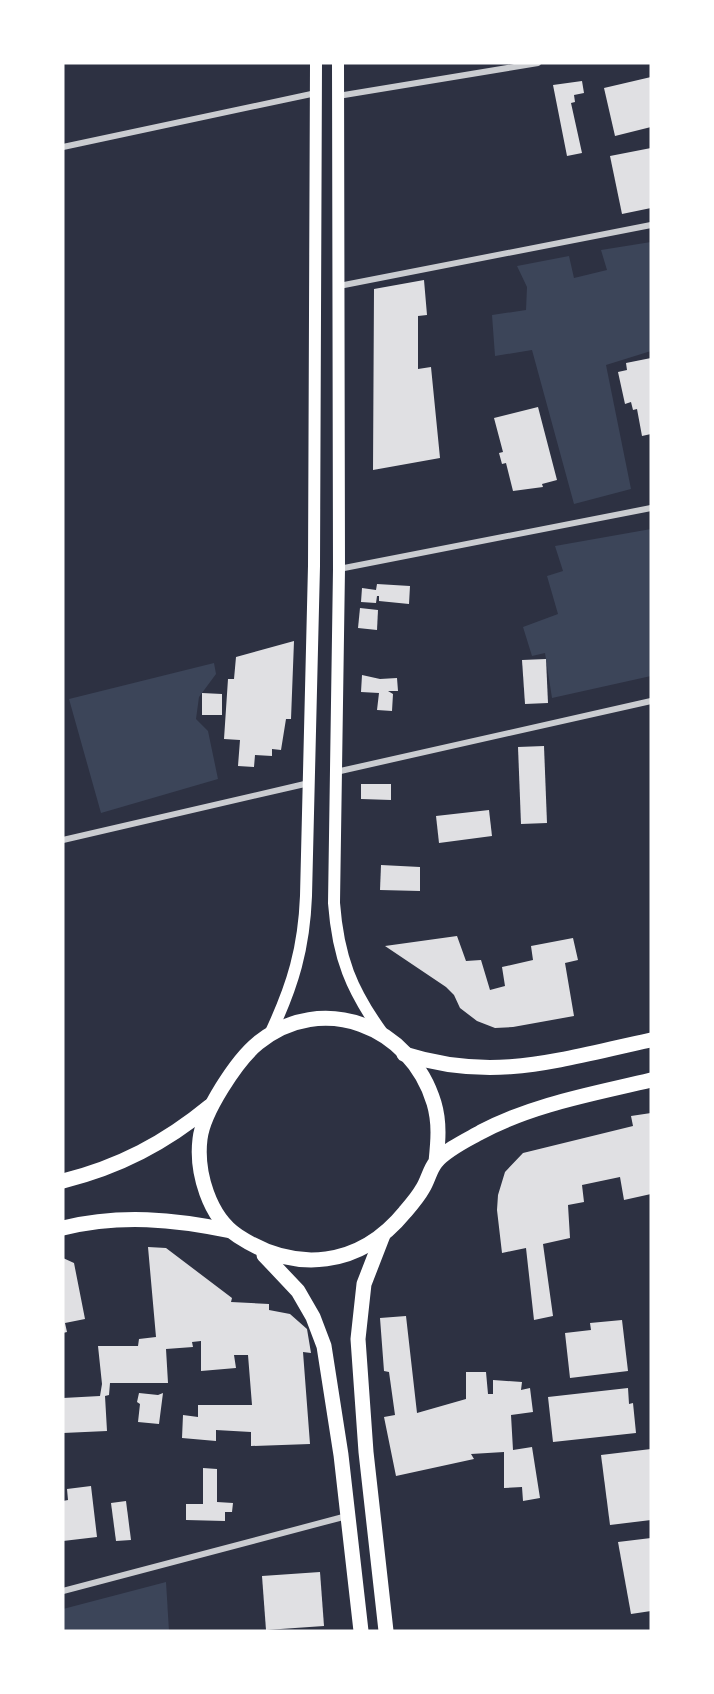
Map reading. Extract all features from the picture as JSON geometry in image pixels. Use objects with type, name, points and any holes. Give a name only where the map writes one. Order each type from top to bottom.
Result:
[{"type":"main road","points":[[272,1032],[298,966],[305,931],[314,554],[316,63]]},
{"type":"main road","points":[[338,63],[339,569],[334,903],[337,940],[347,975],[363,1007],[385,1037]]},
{"type":"main road","points":[[63,1181],[121,1164],[183,1129],[210,1106],[253,1047],[272,1032],[293,1022],[317,1016],[341,1018],[364,1025],[385,1037],[404,1053],[423,1077],[435,1103],[439,1133],[436,1162],[423,1189],[405,1213],[383,1235],[361,1249],[335,1258],[308,1261],[255,1247]]},
{"type":"main road","points":[[404,1053],[455,1066],[508,1068],[651,1040]]},
{"type":"main road","points":[[436,1162],[479,1133],[527,1112],[651,1080]]},
{"type":"main road","points":[[210,1106],[200,1138],[201,1172],[211,1204],[231,1231],[255,1247],[279,1268],[298,1291],[314,1317],[324,1346],[361,1631]]},
{"type":"main road","points":[[63,1228],[95,1220],[129,1218],[164,1219],[231,1231]]},
{"type":"main road","points":[[383,1235],[364,1284],[358,1339],[366,1452],[386,1631]]},
{"type":"street","points":[[338,96],[538,63]]},
{"type":"street","points":[[63,147],[316,93]]},
{"type":"street","points":[[338,286],[651,225]]},
{"type":"street","points":[[339,569],[651,508]]},
{"type":"street","points":[[336,772],[651,700]]},
{"type":"street","points":[[63,840],[309,783]]},
{"type":"street","points":[[63,1591],[347,1516]]},
{"type":"shaded area","points":[[651,242],[651,351],[606,365],[631,489],[574,504],[532,350],[495,356],[492,315],[526,310],[527,287],[517,266],[569,256],[574,278],[607,270],[601,250]]},
{"type":"shaded area","points":[[651,529],[651,676],[552,698],[545,653],[532,656],[523,627],[558,614],[547,576],[563,571],[555,546]]},
{"type":"shaded area","points":[[214,663],[216,674],[199,697],[196,719],[208,731],[218,779],[101,813],[69,699]]},
{"type":"shaded area","points":[[166,1582],[169,1631],[63,1631],[63,1609]]},
{"type":"building","points":[[651,77],[651,127],[615,136],[604,88]]},
{"type":"building","points":[[582,81],[584,93],[574,95],[575,102],[571,103],[582,153],[567,156],[553,85]]},
{"type":"building","points":[[651,148],[651,208],[622,214],[610,156]]},
{"type":"building","points":[[424,280],[427,315],[418,316],[418,369],[431,367],[440,458],[373,470],[374,289]]},
{"type":"building","points":[[651,358],[651,434],[642,436],[637,409],[633,410],[631,402],[625,404],[618,372],[627,370],[626,363]]},
{"type":"building","points":[[538,407],[557,480],[542,484],[543,487],[513,491],[506,463],[502,464],[499,453],[503,452],[494,418]]},
{"type":"building","points":[[377,584],[410,586],[409,604],[379,601],[379,596],[377,596],[376,603],[361,602],[362,588],[376,590]]},
{"type":"building","points":[[360,608],[378,610],[377,630],[358,628]]},
{"type":"building","points":[[294,641],[291,719],[286,719],[281,750],[272,749],[272,756],[255,755],[254,767],[238,766],[240,740],[224,739],[228,679],[234,679],[236,657]]},
{"type":"building","points":[[546,659],[548,703],[525,704],[522,660]]},
{"type":"building","points":[[362,675],[380,679],[397,678],[398,691],[388,691],[393,694],[392,711],[377,710],[379,693],[361,692]]},
{"type":"building","points":[[202,693],[222,694],[222,715],[202,715]]},
{"type":"building","points":[[544,746],[547,823],[521,824],[518,747]]},
{"type":"building","points":[[361,784],[391,784],[391,800],[361,799]]},
{"type":"building","points":[[489,810],[492,836],[439,843],[436,816]]},
{"type":"building","points":[[381,865],[420,867],[420,891],[380,890]]},
{"type":"building","points":[[457,936],[466,961],[481,960],[490,990],[505,986],[502,967],[533,960],[531,946],[573,938],[578,960],[565,963],[574,1016],[495,1028],[477,1021],[460,1008],[454,995],[446,987],[385,946]]},
{"type":"building","points":[[651,1113],[651,1194],[624,1200],[620,1177],[582,1185],[584,1202],[568,1205],[570,1238],[543,1244],[553,1316],[534,1320],[526,1248],[502,1253],[497,1210],[498,1195],[505,1172],[523,1153],[633,1126],[631,1116]]},
{"type":"building","points":[[148,1247],[166,1248],[232,1298],[231,1302],[269,1304],[269,1310],[290,1314],[307,1329],[311,1353],[303,1352],[310,1444],[251,1446],[251,1432],[216,1430],[216,1441],[182,1438],[183,1415],[198,1417],[198,1405],[252,1405],[248,1355],[234,1355],[236,1368],[201,1371],[201,1341],[192,1342],[193,1347],[166,1349],[168,1383],[110,1383],[109,1395],[105,1396],[107,1431],[63,1433],[63,1398],[100,1396],[102,1384],[98,1346],[138,1346],[139,1339],[156,1337]]},
{"type":"building","points":[[63,1258],[74,1263],[85,1319],[65,1323],[67,1332],[63,1333]]},
{"type":"building","points":[[406,1316],[417,1413],[466,1399],[466,1372],[486,1372],[488,1394],[493,1394],[493,1380],[522,1382],[521,1390],[530,1388],[533,1412],[511,1415],[513,1450],[532,1447],[540,1498],[523,1501],[522,1487],[504,1488],[504,1452],[471,1454],[474,1459],[396,1476],[384,1417],[395,1415],[389,1372],[384,1371],[380,1318]]},
{"type":"building","points":[[622,1320],[628,1371],[570,1378],[565,1333],[591,1330],[590,1323]]},
{"type":"building","points":[[628,1388],[629,1404],[633,1403],[636,1433],[553,1442],[548,1397]]},
{"type":"building","points":[[139,1393],[158,1395],[163,1393],[159,1424],[138,1422]]},
{"type":"building","points":[[651,1449],[651,1520],[610,1525],[601,1455]]},
{"type":"building","points":[[203,1468],[217,1469],[217,1502],[233,1503],[232,1512],[225,1512],[225,1521],[186,1520],[186,1504],[203,1504]]},
{"type":"building","points":[[91,1486],[97,1537],[63,1541],[63,1501],[68,1500],[67,1489]]},
{"type":"building","points":[[126,1501],[131,1540],[116,1541],[111,1503]]},
{"type":"building","points":[[651,1538],[651,1611],[631,1614],[618,1542]]},
{"type":"building","points":[[320,1572],[324,1626],[266,1630],[262,1576]]}]
